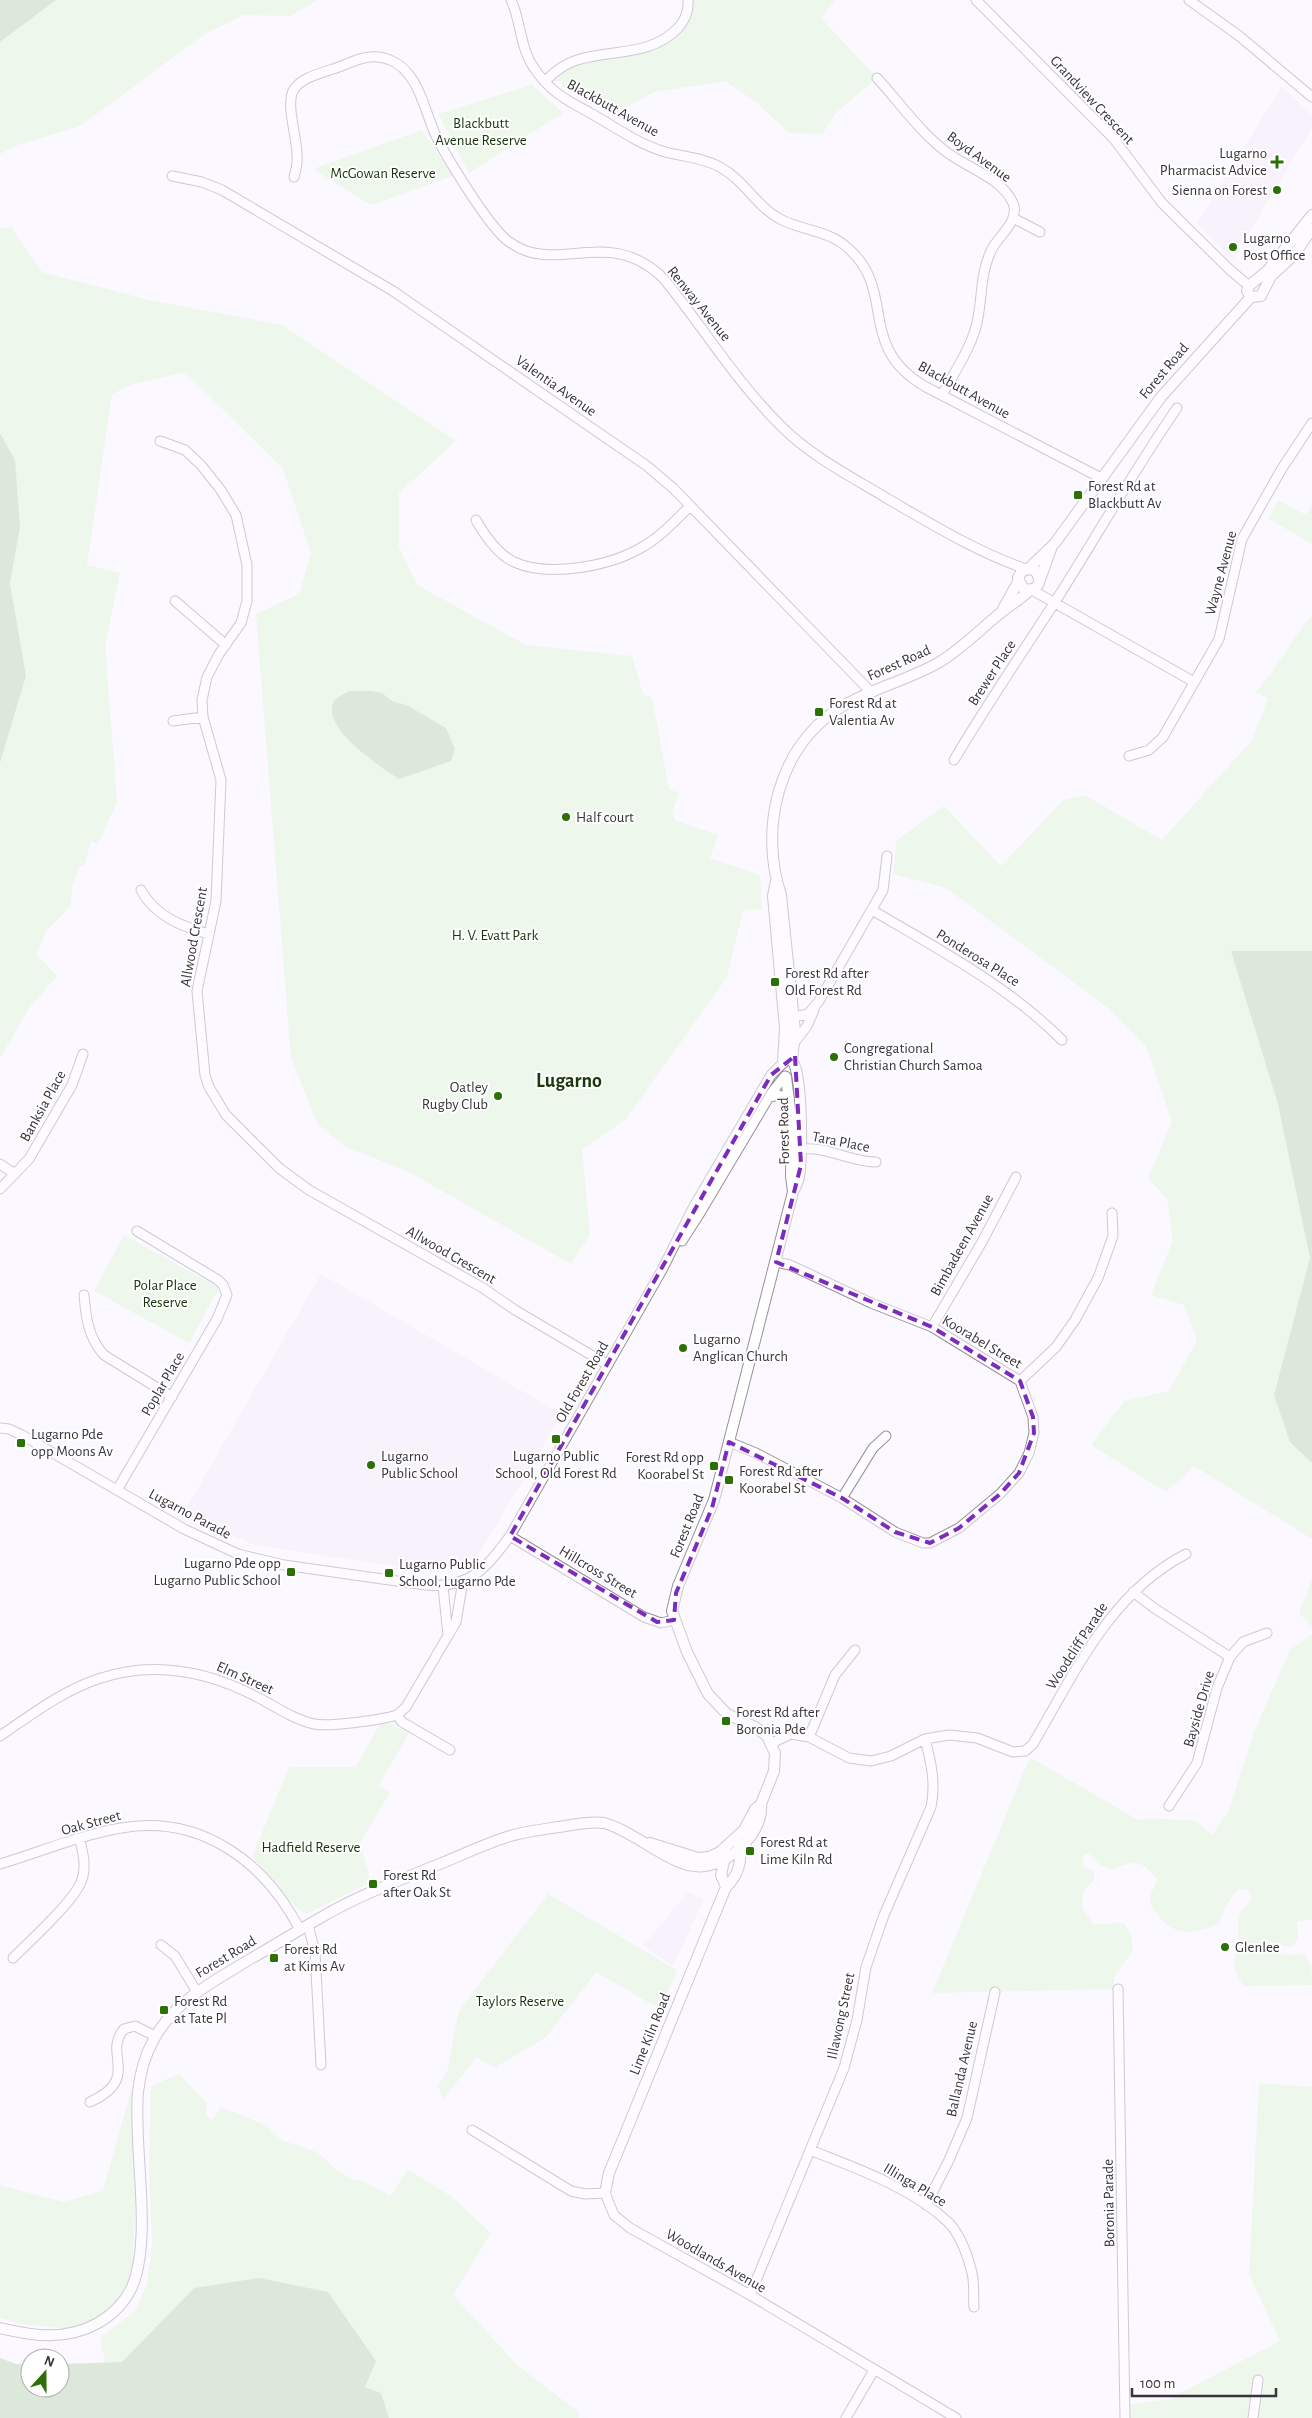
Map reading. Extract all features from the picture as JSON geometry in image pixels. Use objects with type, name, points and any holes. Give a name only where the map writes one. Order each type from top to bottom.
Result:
[{"type":"street","name":"Blackbutt Avenue","points":[[511,0],[527,55],[534,68],[545,81],[565,98],[644,143],[672,154],[704,160],[720,167],[734,177],[765,209],[780,219],[824,233],[841,242],[862,263],[871,278],[882,338],[892,357],[915,381],[1101,478]]},
{"type":"street","points":[[545,81],[559,69],[574,60],[632,51],[660,42],[675,31],[684,19],[688,9],[688,0]]},
{"type":"street","name":"Grandview Crescent","points":[[976,0],[1114,139],[1162,203],[1229,270],[1252,284]]},
{"type":"street","points":[[1189,0],[1244,40],[1312,96]]},
{"type":"street","name":"Renway Avenue","points":[[294,177],[298,160],[291,102],[294,89],[305,80],[366,57],[383,57],[399,64],[412,78],[443,148],[495,227],[508,241],[524,250],[543,255],[599,251],[619,253],[648,265],[668,284],[770,414],[796,440],[833,466],[971,546],[1007,563],[1027,569]]},
{"type":"street","name":"Boyd Avenue","points":[[877,78],[939,146],[956,159],[991,179],[1001,189],[1013,205],[1013,218]]},
{"type":"street","name":"Valentia Avenue","points":[[172,176],[202,182],[222,190],[388,288],[647,466],[690,506],[871,692]]},
{"type":"street","points":[[1312,215],[1277,259],[1252,284],[1248,293],[1251,297],[1259,297],[1263,294],[1271,276],[1294,255],[1312,229]]},
{"type":"street","points":[[942,395],[976,327],[982,281],[989,256],[1013,218],[1040,232]]},
{"type":"street","points":[[1252,284],[1262,286],[1263,294]]},
{"type":"street","name":"Forest Road","points":[[1027,569],[1054,543],[1161,397],[1251,297]]},
{"type":"street","points":[[1054,600],[1147,452],[1177,408]]},
{"type":"street","name":"Wayne Avenue","points":[[1129,756],[1149,750],[1163,737],[1219,639],[1242,538],[1281,470],[1312,423]]},
{"type":"street","name":"Allwood Crescent","points":[[160,441],[185,450],[202,465],[236,515],[247,565],[247,601],[241,623],[208,677],[202,700],[203,716],[221,780],[216,901],[197,991],[205,1075],[209,1087],[226,1115],[279,1168],[310,1190],[483,1288],[515,1310],[608,1365]]},
{"type":"street","points":[[476,520],[496,549],[515,562],[538,567],[576,569],[626,555],[644,546],[690,506]]},
{"type":"street","name":"Forest Road","points":[[788,1065],[794,1043],[773,896],[776,880],[774,811],[779,787],[789,763],[807,737],[820,723],[838,709],[871,692],[917,674],[977,636],[1001,612],[1035,585],[1054,543]]},
{"type":"street","name":"Renway Avenue","points":[[1007,563],[1018,580]]},
{"type":"street","points":[[1027,569],[1036,572],[1035,585],[1023,588],[1018,580],[1021,572],[1027,569]]},
{"type":"street","name":"Forest Road","points":[[1001,612],[1018,580]]},
{"type":"street","points":[[1035,585],[1054,600],[1194,682]]},
{"type":"street","name":"Brewer Place","points":[[954,760],[1054,600]]},
{"type":"street","points":[[175,601],[226,645]]},
{"type":"street","points":[[174,721],[203,716]]},
{"type":"street","points":[[794,1043],[807,1026],[815,1007],[884,890],[886,856]]},
{"type":"street","points":[[141,890],[148,902],[164,916],[182,926],[208,934]]},
{"type":"street","name":"Ponderosa Place","points":[[872,910],[997,984],[1036,1014],[1062,1040]]},
{"type":"street","points":[[789,1018],[808,1014],[815,1007]]},
{"type":"street","name":"Forest Road","points":[[647,1842],[662,1853],[696,1867],[711,1865],[724,1859],[735,1844],[758,1821],[762,1812],[761,1804],[775,1765],[775,1753],[772,1743],[763,1732],[727,1714],[712,1700],[698,1677],[672,1611],[676,1593],[712,1508],[793,1192],[798,1181],[801,1149],[788,1065],[786,1034],[789,1018]]},
{"type":"street","name":"Banksia Place","points":[[0,1189],[29,1159],[72,1085],[83,1054]]},
{"type":"street","points":[[786,1076],[793,1076],[788,1065]]},
{"type":"street","name":"Old Forest Road","points":[[443,1586],[463,1581],[487,1566],[510,1536],[662,1270],[693,1208],[774,1071],[788,1065]]},
{"type":"street","name":"Forest Road","points":[[786,1076],[792,1126],[791,1176],[793,1192]]},
{"type":"street","name":"Old Forest Road","points":[[662,1270],[700,1213],[768,1097],[786,1076]]},
{"type":"street","points":[[768,1097],[778,1095],[789,1098]]},
{"type":"street","name":"Tara Place","points":[[801,1149],[818,1148],[857,1161],[876,1162]]},
{"type":"street","points":[[0,1164],[15,1174]]},
{"type":"street","name":"Bimbadeen Avenue","points":[[932,1327],[982,1242],[1016,1177]]},
{"type":"street","points":[[1020,1381],[1056,1347],[1075,1320],[1098,1278],[1113,1236],[1112,1213]]},
{"type":"street","name":"Poplar Place","points":[[117,1490],[223,1309],[230,1290],[218,1280],[136,1231]]},
{"type":"street","name":"Koorabel Street","points":[[729,1442],[756,1452],[842,1498],[895,1532],[924,1543],[930,1543],[954,1531],[1000,1494],[1019,1473],[1034,1433],[1033,1417],[1020,1381],[932,1327],[871,1303],[790,1265],[776,1262]]},
{"type":"street","points":[[84,1295],[89,1330],[100,1351],[113,1362],[172,1397]]},
{"type":"street","name":"Lugarno Parade","points":[[0,1428],[22,1435],[197,1537],[238,1554],[284,1565],[443,1586]]},
{"type":"street","points":[[842,1498],[873,1448],[886,1436]]},
{"type":"street","name":"Hillcross Street","points":[[510,1536],[644,1617],[661,1623],[674,1620]]},
{"type":"street","name":"Woodcliff Parade","points":[[924,1739],[960,1735],[992,1742],[1013,1752],[1029,1748],[1101,1629],[1133,1592],[1160,1568],[1186,1554]]},
{"type":"street","points":[[450,1750],[408,1725],[397,1716],[406,1706],[456,1622],[463,1581]]},
{"type":"street","points":[[443,1586],[448,1636]]},
{"type":"street","points":[[1133,1592],[1154,1608],[1230,1657]]},
{"type":"street","name":"Bayside Drive","points":[[1169,1806],[1197,1763],[1217,1688],[1230,1657],[1243,1642],[1267,1633]]},
{"type":"street","points":[[810,1737],[835,1675],[855,1650]]},
{"type":"street","name":"Elm Street","points":[[0,1736],[77,1687],[98,1678],[134,1670],[173,1669],[210,1676],[238,1687],[301,1720],[316,1724],[397,1716]]},
{"type":"street","points":[[772,1743],[791,1734],[810,1737],[849,1758],[871,1761],[891,1756],[924,1739]]},
{"type":"street","name":"Illawong Street","points":[[750,2295],[844,2068],[857,2020],[866,1967],[884,1915],[931,1807],[934,1791],[933,1770],[924,1739]]},
{"type":"street","name":"Forest Road","points":[[0,2328],[42,2335],[70,2334],[85,2329],[106,2318],[119,2306],[128,2293],[136,2272],[140,2242],[138,2094],[144,2063],[156,2036],[173,2013],[197,1992],[304,1927],[355,1899],[511,1836],[596,1822],[612,1826],[647,1842],[698,1858],[714,1855],[735,1844]]},
{"type":"street","name":"Oak Street","points":[[0,1864],[106,1831],[140,1826],[174,1829],[206,1837],[236,1853],[259,1872],[304,1927],[314,1952],[321,2065]]},
{"type":"street","points":[[13,1958],[67,1902],[81,1882],[84,1862],[80,1840]]},
{"type":"street","name":"Lime Kiln Road","points":[[605,2193],[609,2172],[726,1887],[733,1881],[740,1857],[735,1844]]},
{"type":"street","name":"Lime Kiln Road","points":[[724,1859],[721,1875],[726,1887]]},
{"type":"street","points":[[162,1944],[175,1956],[197,1992]]},
{"type":"street","name":"Boronia Parade","points":[[1118,1989],[1125,2418]]},
{"type":"street","name":"Ballanda Avenue","points":[[926,2205],[949,2160],[967,2118],[995,1992]]},
{"type":"street","points":[[90,2102],[104,2095],[114,2086],[119,2071],[118,2041],[124,2029],[135,2026],[156,2036]]},
{"type":"street","points":[[472,2130],[571,2191],[585,2194],[605,2193]]},
{"type":"street","name":"Illinga Place","points":[[810,2150],[872,2175],[926,2205],[949,2223],[959,2238],[972,2270],[974,2307]]},
{"type":"street","name":"Woodlands Avenue","points":[[605,2193],[611,2211],[624,2223],[750,2295],[956,2418]]},
{"type":"street","points":[[846,2418],[874,2370]]},
{"type":"street","points":[[1253,2418],[1258,2380]]},
{"type":"highlighted area","points":[[795,1056],[801,1165],[776,1262],[932,1327],[1020,1381],[1033,1417],[1034,1433],[1019,1473],[1000,1494],[959,1528],[930,1543],[895,1532],[842,1498],[729,1442],[712,1508],[676,1593],[674,1620],[657,1622],[510,1536],[771,1075]]},
{"type":"shaded area","points":[[0,0],[56,0],[0,42]]},
{"type":"shaded area","points":[[1282,86],[1312,116],[1312,128],[1232,260],[1197,224]]},
{"type":"shaded area","points":[[0,433],[15,460],[20,527],[10,583],[26,676],[0,763]]},
{"type":"shaded area","points":[[349,691],[382,693],[392,701],[408,706],[446,728],[455,749],[451,761],[399,779],[356,747],[337,725],[332,714],[333,703],[338,697]]},
{"type":"shaded area","points":[[1231,951],[1312,951],[1312,1463],[1290,1442],[1274,1395],[1310,1258],[1278,1104]]},
{"type":"shaded area","name":"Lugarno Public School","points":[[321,1274],[562,1414],[480,1552],[469,1561],[435,1571],[255,1545],[182,1516]]},
{"type":"shaded area","points":[[688,1892],[704,1899],[673,1966],[643,1946]]},
{"type":"shaded area","points":[[259,2278],[328,2292],[376,2361],[365,2387],[381,2393],[389,2418],[0,2418],[0,2358],[20,2364],[20,2398],[70,2398],[70,2364],[122,2362],[194,2288]]},
{"type":"green space","points":[[56,0],[317,0],[291,16],[244,15],[205,34],[80,126],[18,145],[0,154],[0,42]]},
{"type":"green space","points":[[688,0],[835,0],[821,18],[877,78],[837,112],[822,134],[789,133],[757,103],[725,81],[654,92],[613,115],[562,86],[562,81],[545,81],[559,69],[632,51],[675,31]]},
{"type":"green space","name":"Blackbutt Avenue Reserve","points":[[532,85],[563,113],[469,173],[438,114]]},
{"type":"green space","name":"McGowan Reserve","points":[[422,130],[453,176],[371,205],[313,169]]},
{"type":"green space","name":"H. V. Evatt Park","points":[[11,227],[42,272],[149,300],[282,325],[456,441],[399,493],[399,547],[417,585],[526,645],[632,656],[643,694],[652,698],[669,789],[679,793],[672,812],[675,820],[718,835],[710,858],[760,875],[762,909],[743,910],[727,977],[626,1119],[582,1150],[590,1234],[571,1264],[407,1171],[344,1146],[317,1123],[291,1058],[256,614],[299,594],[311,553],[283,469],[185,372],[134,384],[112,394],[87,565],[120,573],[105,646],[117,802],[98,844],[91,841],[84,866],[80,865],[72,886],[71,906],[46,931],[37,955],[57,976],[30,1007],[0,1058],[0,763],[26,676],[10,583],[20,527],[0,433],[0,229]]},
{"type":"green space","points":[[1278,500],[1306,515],[1312,503],[1312,544],[1269,519]]},
{"type":"green space","points":[[1312,615],[1312,1539],[1194,1466],[1166,1492],[1091,1445],[1125,1401],[1169,1391],[1197,1341],[1184,1305],[1151,1295],[1173,1240],[1167,1199],[1148,1178],[1172,1122],[1146,1046],[1108,1008],[946,888],[893,874],[896,841],[944,806],[1001,866],[1063,800],[1085,795],[1162,840],[1253,739],[1268,698],[1255,692],[1271,674]]},
{"type":"green space","name":"Polar Place Reserve","points":[[124,1235],[219,1288],[189,1343],[94,1291]]},
{"type":"green space","points":[[1312,1579],[1312,1627],[1299,1613]]},
{"type":"green space","points":[[1312,1634],[1312,1919],[1297,1922],[1298,1938],[1295,1944],[1289,1947],[1270,1942],[1269,1947],[1276,1952],[1290,1955],[1304,1954],[1307,1957],[1312,1972],[1312,1985],[1243,1986],[1235,1971],[1234,1961],[1238,1948],[1238,1922],[1241,1912],[1253,1897],[1247,1890],[1239,1889],[1232,1897],[1224,1909],[1219,1924],[1202,1930],[1186,1932],[1171,1927],[1164,1922],[1151,1905],[1151,1895],[1157,1879],[1146,1867],[1142,1864],[1132,1863],[1112,1869],[1099,1864],[1089,1854],[1083,1854],[1083,1866],[1094,1871],[1094,1880],[1083,1892],[1082,1908],[1093,1924],[1125,1924],[1131,1936],[1133,1951],[1115,1975],[1113,1989],[932,1993],[1030,1757],[1138,1820],[1194,1821],[1212,1835],[1229,1810],[1254,1732],[1290,1650]]},
{"type":"green space","name":"Hadfield Reserve","points":[[387,1723],[409,1733],[379,1785],[390,1792],[360,1843],[371,1882],[307,1914],[285,1896],[252,1857],[289,1767],[356,1767],[380,1724]]},
{"type":"green space","name":"Taylors Reserve","points":[[548,1894],[677,1970],[660,2009],[596,1972],[546,2037],[499,2065],[497,2069],[476,2057],[443,2100],[438,2085],[447,2072],[459,2011]]},
{"type":"green space","points":[[179,2074],[207,2103],[206,2115],[212,2120],[221,2107],[265,2125],[281,2140],[317,2152],[337,2170],[353,2180],[364,2181],[390,2196],[408,2170],[451,2196],[491,2233],[453,2295],[518,2366],[580,2413],[578,2418],[389,2418],[381,2393],[365,2387],[194,2288],[122,2362],[105,2362],[100,2338],[135,2311],[147,2284],[152,2246],[149,2169],[151,2086]]},
{"type":"green space","points":[[1259,2083],[1312,2087],[1312,2418],[1128,2418],[1127,2405],[1169,2399],[1280,2341],[1249,2275]]},
{"type":"green space","points":[[131,2090],[136,2176],[133,2266],[126,2286],[105,2316],[69,2329],[21,2324],[0,2318],[0,2185],[63,2202],[103,2191]]},
{"type":"place","name":"Lugarno Pharmacist Advice","points":[[1277,162]]},
{"type":"place","name":"Sienna on Forest","points":[[1277,190]]},
{"type":"place","name":"Lugarno Post Office","points":[[1233,247]]},
{"type":"place","name":"Forest Rd at Blackbutt Av","points":[[1078,495]]},
{"type":"place","name":"Forest Rd at Valentia Av","points":[[819,712]]},
{"type":"place","name":"Half court","points":[[566,817]]},
{"type":"place","name":"Forest Rd after Old Forest Rd","points":[[775,982]]},
{"type":"place","name":"Congregational Christian Church Samoa","points":[[834,1057]]},
{"type":"place","name":"Oatley Rugby Club","points":[[498,1096]]},
{"type":"place","name":"Lugarno Anglican Church","points":[[683,1348]]},
{"type":"place","name":"Lugarno Public School, Old Forest Rd","points":[[556,1439]]},
{"type":"place","name":"Lugarno Pde opp Moons Av","points":[[21,1443]]},
{"type":"place","name":"Lugarno Public School","points":[[371,1465]]},
{"type":"place","name":"Forest Rd opp Koorabel St","points":[[714,1466]]},
{"type":"place","name":"Forest Rd after Koorabel St","points":[[729,1480]]},
{"type":"place","name":"Lugarno Pde opp Lugarno Public School","points":[[291,1572]]},
{"type":"place","name":"Lugarno Public School, Lugarno Pde","points":[[389,1573]]},
{"type":"place","name":"Forest Rd after Boronia Pde","points":[[726,1721]]},
{"type":"place","name":"Forest Rd at Lime Kiln Rd","points":[[750,1851]]},
{"type":"place","name":"Forest Rd after Oak St","points":[[373,1884]]},
{"type":"place","name":"Glenlee","points":[[1225,1947]]},
{"type":"place","name":"Forest Rd at Kims Av","points":[[274,1958]]},
{"type":"place","name":"Forest Rd at Tate Pl","points":[[164,2010]]},
{"type":"district","name":"Lugarno","points":[[569,1081]]}]
